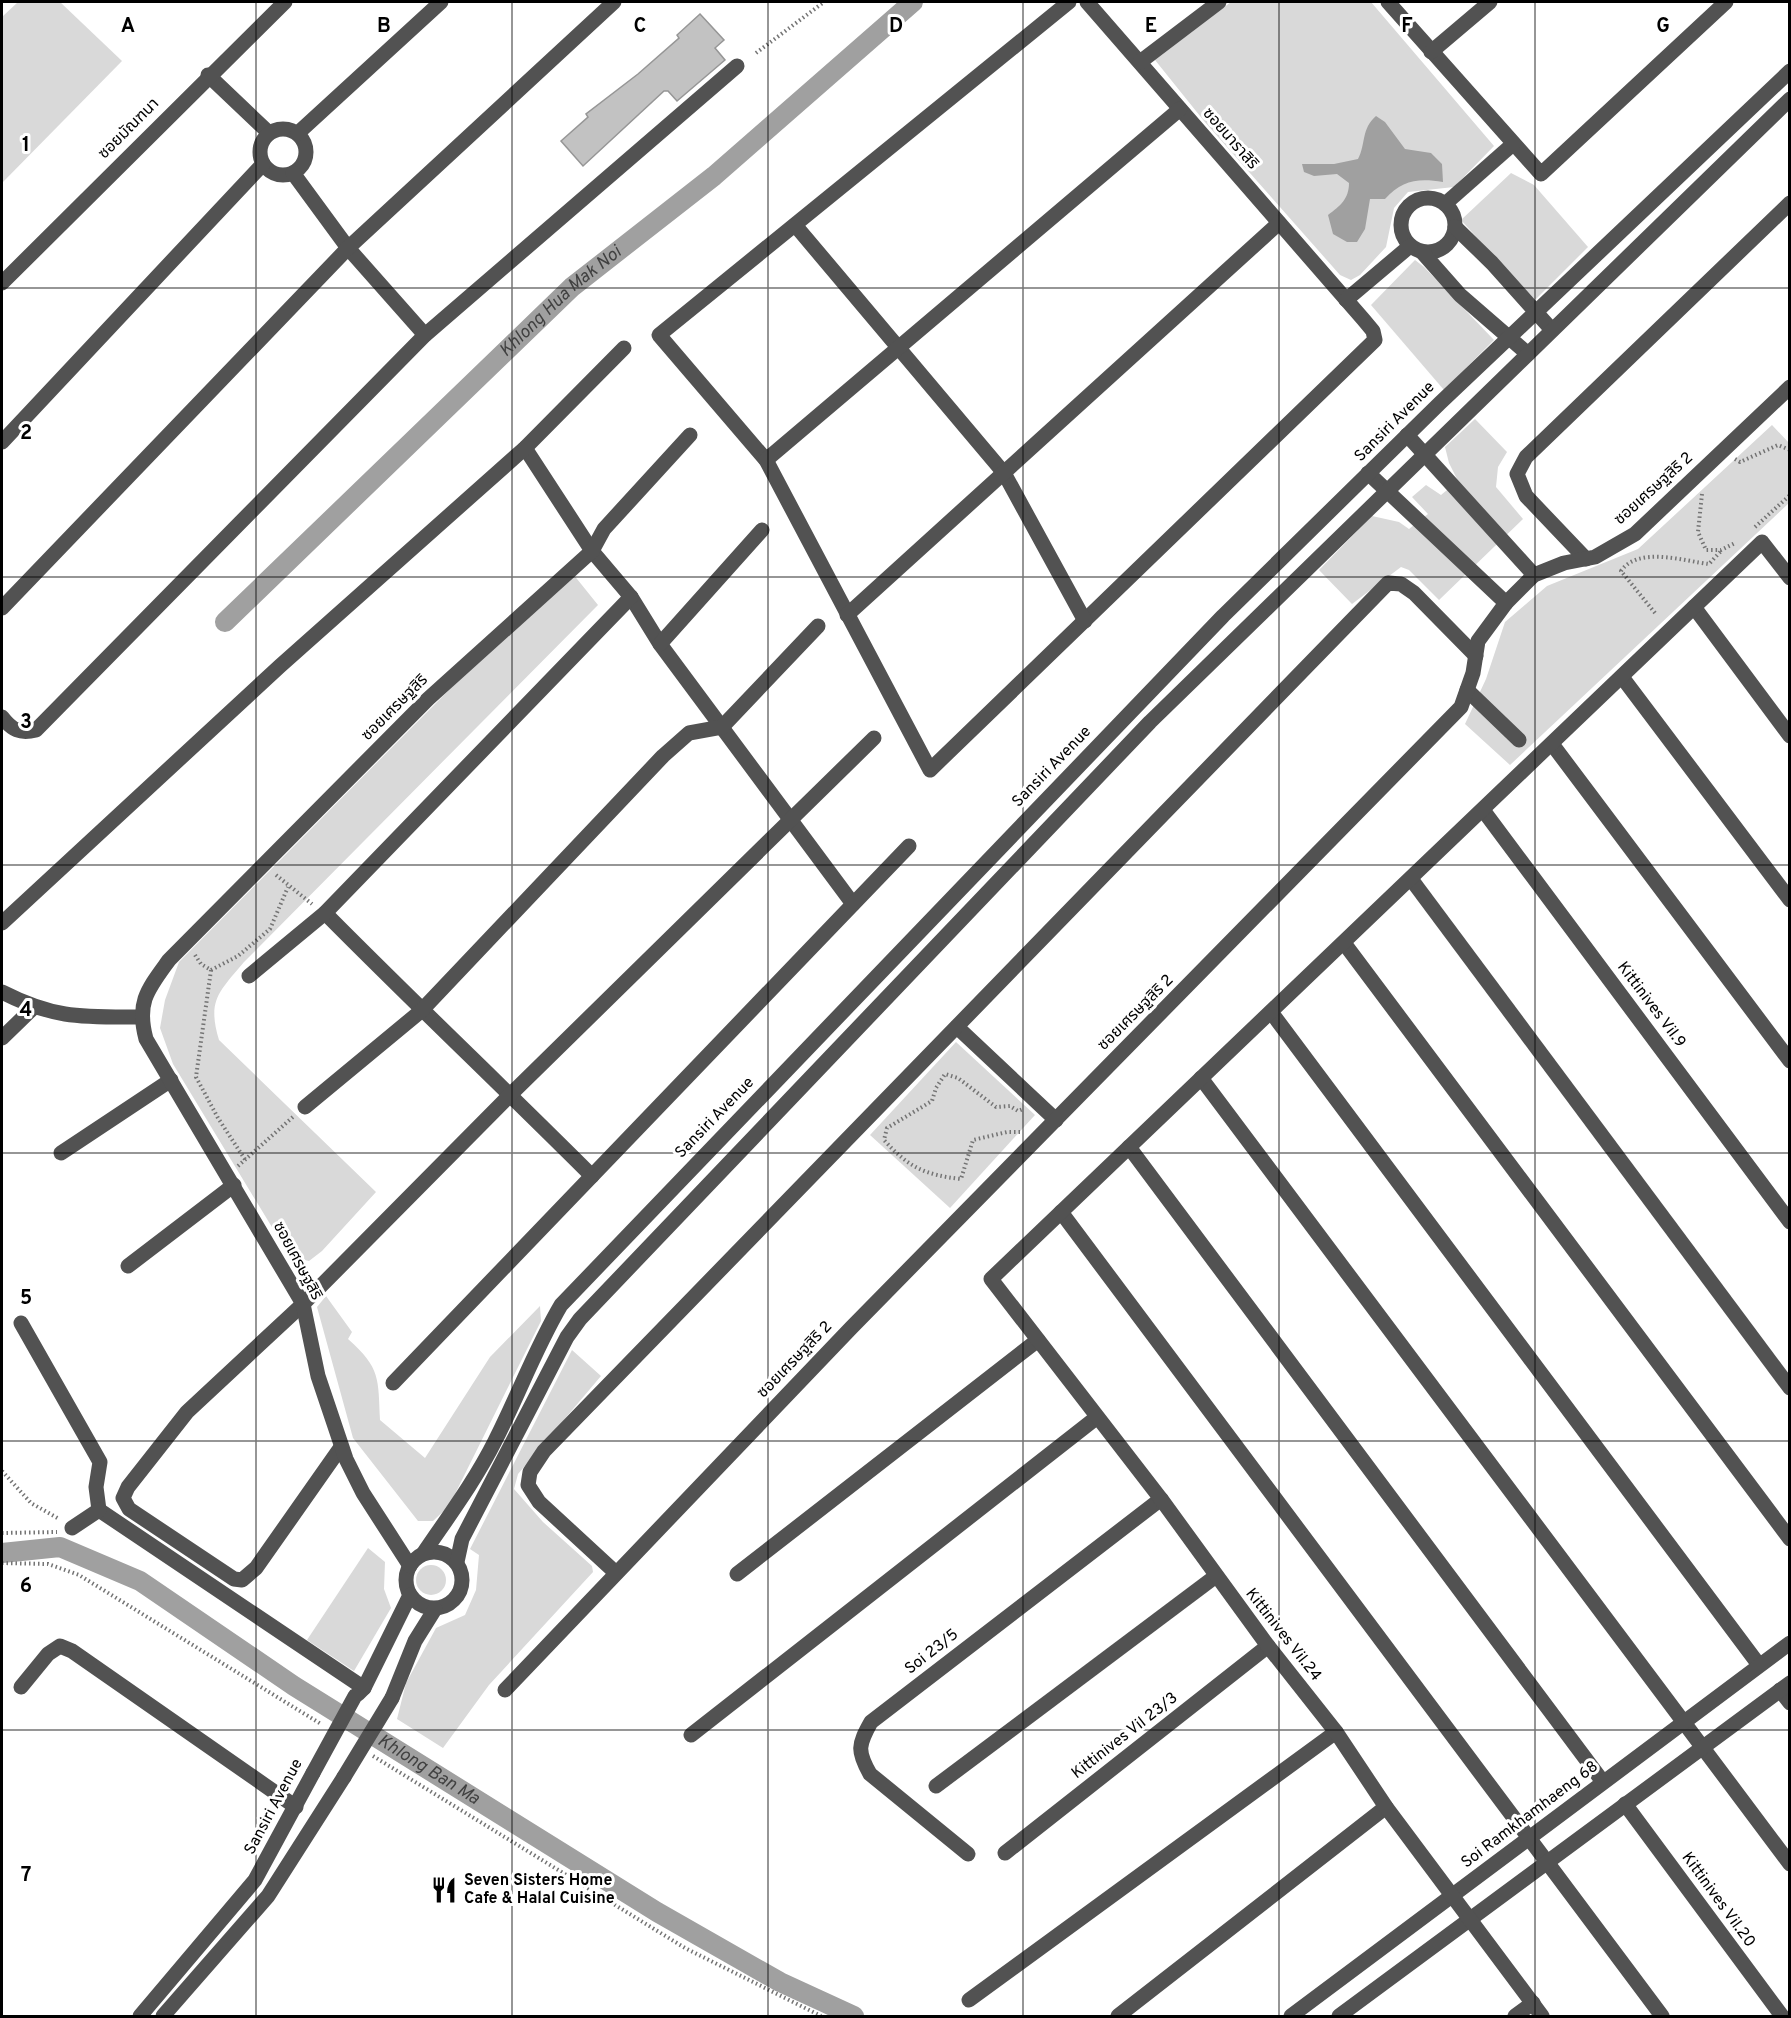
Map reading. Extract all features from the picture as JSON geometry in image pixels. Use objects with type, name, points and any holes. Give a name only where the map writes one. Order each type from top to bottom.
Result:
[{"type":"street","name":"ซอยมัณฑนา","points":[[2,283],[208,75],[285,2]]},
{"type":"street","points":[[298,133],[441,2]]},
{"type":"street","points":[[2,608],[348,248],[614,2]]},
{"type":"street","points":[[795,225],[1004,473],[1085,621],[930,770],[766,460],[660,335],[795,225],[1069,2]]},
{"type":"street","name":"ซอยนาราสิริ","points":[[1085,621],[1375,340],[1373,332],[1346,300],[1088,2]]},
{"type":"street","points":[[1140,62],[1219,2]]},
{"type":"street","points":[[1388,2],[1541,174],[1726,2]]},
{"type":"street","points":[[1431,52],[1490,2]]},
{"type":"street","points":[[2,717],[9,727],[23,733],[36,730],[425,335],[737,66]]},
{"type":"street","points":[[208,75],[269,133]]},
{"type":"street","name":"Sansiri Avenue","points":[[423,1554],[477,1474],[512,1406],[542,1336],[561,1305],[1220,620],[1407,435],[1787,78]]},
{"type":"street","points":[[457,1562],[441,1552],[423,1554],[410,1566],[406,1576],[410,1596],[417,1603],[435,1609],[444,1607],[458,1596],[463,1579],[457,1562],[462,1539],[567,1337],[580,1319],[1113,762],[1385,491],[1790,99]]},
{"type":"street","points":[[766,460],[1180,109]]},
{"type":"street","points":[[284,128],[298,133],[306,147],[307,155],[304,163],[293,173],[278,175],[263,164],[260,146],[269,133],[284,128]]},
{"type":"street","points":[[1445,204],[1513,144]]},
{"type":"street","points":[[2,442],[263,164]]},
{"type":"street","points":[[293,173],[348,248],[425,335]]},
{"type":"street","points":[[1416,249],[1431,253],[1446,245],[1452,238],[1455,227],[1451,211],[1445,204],[1428,198],[1419,200],[1405,211],[1401,228],[1403,236],[1460,295],[1528,354]]},
{"type":"street","points":[[1586,559],[1526,496],[1517,474],[1526,457],[1790,203]]},
{"type":"street","points":[[848,615],[1280,223]]},
{"type":"street","points":[[1455,227],[1492,263],[1552,330]]},
{"type":"street","points":[[1346,300],[1416,249]]},
{"type":"street","points":[[2,923],[280,666],[525,448],[624,348]]},
{"type":"street","name":"ซอยเศรษฐสิริ 2","points":[[505,1690],[851,1328],[1461,707],[1476,656],[1478,641],[1506,603],[1534,575],[1564,563],[1595,556],[1635,534],[1790,387]]},
{"type":"street","name":"ซอยเศรษฐสิริ","points":[[410,1566],[363,1493],[341,1447],[318,1376],[303,1304],[146,1039],[140,1017],[149,988],[186,943],[428,699],[592,551],[604,529],[690,435]]},
{"type":"street","points":[[1407,435],[1534,575]]},
{"type":"street","points":[[525,448],[592,551],[631,597],[660,644],[853,904]]},
{"type":"street","points":[[1368,473],[1506,603]]},
{"type":"street","points":[[660,644],[762,530]]},
{"type":"street","points":[[1662,2016],[1061,1212],[1762,542],[1790,578]]},
{"type":"street","points":[[616,1573],[539,1502],[528,1485],[531,1472],[544,1451],[1388,583],[1401,584],[1414,593],[1476,656]]},
{"type":"street","points":[[249,976],[325,913],[631,597]]},
{"type":"street","points":[[1695,607],[1790,736]]},
{"type":"street","points":[[1220,620],[1237,637]]},
{"type":"street","points":[[305,1107],[421,1011],[663,756],[689,733],[722,727],[818,626]]},
{"type":"street","points":[[1622,677],[1790,900]]},
{"type":"street","points":[[1467,690],[1519,740]]},
{"type":"street","points":[[341,1447],[256,1568],[242,1580],[234,1579],[129,1509],[123,1498],[128,1487],[187,1412],[303,1304],[511,1094],[874,738]]},
{"type":"street","points":[[1552,744],[1790,1061]]},
{"type":"street","points":[[1097,746],[1113,762]]},
{"type":"street","name":"Kittinives Vil.9","points":[[1483,810],[1790,1222]]},
{"type":"street","points":[[393,1383],[909,846]]},
{"type":"street","points":[[1411,879],[1790,1388]]},
{"type":"street","points":[[325,913],[421,1011],[511,1094],[592,1176]]},
{"type":"street","points":[[1344,942],[1790,1539]]},
{"type":"street","points":[[2,992],[33,1008],[76,1017],[140,1017]]},
{"type":"street","points":[[848,1005],[865,1021]]},
{"type":"street","points":[[2,1038],[33,1008]]},
{"type":"street","points":[[1271,1012],[1759,1665]]},
{"type":"street","points":[[957,1027],[1056,1120]]},
{"type":"street","points":[[1201,1078],[1790,1864]]},
{"type":"street","points":[[61,1153],[171,1080]]},
{"type":"street","points":[[1129,1147],[1603,1782]]},
{"type":"street","points":[[128,1266],[231,1179]]},
{"type":"street","name":"Kittinives Vil.24","points":[[1061,1212],[991,1279],[1096,1418],[1161,1499],[1268,1646],[1336,1732],[1386,1807],[1472,1919],[1542,2016]]},
{"type":"street","points":[[609,1256],[624,1272]]},
{"type":"street","points":[[21,1323],[100,1462],[96,1487],[99,1510],[360,1692]]},
{"type":"street","points":[[737,1574],[1038,1340]]},
{"type":"street","points":[[512,1406],[528,1412]]},
{"type":"street","points":[[691,1735],[1096,1418]]},
{"type":"street","name":"Soi 23/5","points":[[968,1854],[870,1774],[860,1756],[861,1739],[871,1722],[1161,1499]]},
{"type":"street","points":[[72,1528],[99,1510]]},
{"type":"street","points":[[936,1786],[1216,1576]]},
{"type":"street","name":"Sansiri Avenue","points":[[140,2016],[255,1880],[360,1692],[410,1596]]},
{"type":"street","points":[[163,2016],[268,1896],[392,1698],[415,1641],[435,1609]]},
{"type":"street","name":"Soi Ramkhamhaeng 68","points":[[1291,2016],[1790,1643]]},
{"type":"street","points":[[21,1687],[48,1654],[60,1646],[72,1651],[296,1808]]},
{"type":"street","name":"Kittinives Vil 23/3","points":[[1005,1853],[1268,1646]]},
{"type":"street","points":[[1339,2016],[1703,1747],[1786,1692]]},
{"type":"street","points":[[969,2000],[1336,1732]]},
{"type":"street","name":"Kittinives Vil.20","points":[[1625,1804],[1782,2016]]},
{"type":"street","points":[[1118,2016],[1386,1807]]},
{"type":"street","points":[[202,1944],[214,1957]]},
{"type":"street","points":[[1515,2016],[1533,2003]]},
{"type":"path","points":[[756,52],[824,2]]},
{"type":"path","points":[[1720,453],[1740,462],[1778,445],[1790,450]]},
{"type":"path","points":[[1705,468],[1698,532],[1706,550],[1721,550]]},
{"type":"path","points":[[1751,531],[1790,495]]},
{"type":"path","points":[[1655,613],[1621,571],[1626,563],[1646,556],[1709,564],[1721,550],[1743,538]]},
{"type":"path","points":[[265,864],[288,887],[325,913]]},
{"type":"path","points":[[211,970],[238,956],[270,929],[288,887]]},
{"type":"path","points":[[186,943],[201,964],[211,970]]},
{"type":"path","points":[[211,970],[196,1077],[218,1118],[246,1161]]},
{"type":"path","points":[[1035,1141],[1016,1130],[973,1140],[961,1179],[919,1170],[902,1160],[884,1140],[887,1128],[932,1101],[936,1088],[945,1074],[958,1078],[996,1107],[1010,1106],[1018,1111],[1037,1101]]},
{"type":"path","points":[[231,1179],[246,1161],[305,1107]]},
{"type":"path","points":[[2,1471],[31,1503],[72,1528]]},
{"type":"path","points":[[2,1533],[61,1532],[72,1528]]},
{"type":"path","points":[[2,1563],[48,1564],[79,1575],[328,1728]]},
{"type":"path","points":[[368,1753],[685,1948],[821,2016]]},
{"type":"shaded area","points":[[18,2],[60,2],[122,61],[2,183],[2,17]]},
{"type":"shaded area","points":[[1231,2],[1371,2],[1494,146],[1454,187],[1408,192],[1394,208],[1386,247],[1360,275],[1351,280],[1340,275],[1204,121],[1155,60]]},
{"type":"shaded area","points":[[1376,116],[1385,122],[1405,149],[1431,153],[1442,164],[1443,182],[1426,180],[1411,182],[1404,184],[1385,199],[1370,199],[1365,229],[1357,242],[1347,242],[1333,234],[1328,215],[1343,202],[1349,183],[1337,174],[1314,176],[1304,172],[1302,164],[1334,164],[1358,159],[1368,126]]},
{"type":"shaded area","points":[[1511,173],[1534,185],[1588,247],[1536,299],[1532,299],[1461,220]]},
{"type":"shaded area","points":[[1415,260],[1494,340],[1444,390],[1371,305]]},
{"type":"shaded area","points":[[1475,419],[1507,452],[1498,467],[1496,487],[1523,519],[1439,600],[1409,570],[1401,567],[1352,604],[1319,570],[1372,516],[1399,522],[1409,529],[1428,514],[1412,497],[1426,485],[1441,495],[1458,481],[1449,463],[1445,447]]},
{"type":"shaded area","points":[[1772,425],[1789,443],[1789,503],[1510,765],[1465,724],[1486,679],[1505,622],[1547,586],[1638,549]]},
{"type":"shaded area","points":[[569,569],[598,605],[244,962],[218,997],[214,1015],[219,1040],[376,1192],[322,1251],[309,1261],[290,1257],[173,1064],[160,1028],[165,1000],[179,962]]},
{"type":"shaded area","points":[[956,1042],[1035,1115],[950,1208],[870,1135]]},
{"type":"shaded area","points":[[326,1296],[352,1332],[348,1339],[367,1358],[376,1375],[380,1420],[425,1458],[490,1357],[540,1306],[541,1321],[449,1506],[433,1521],[418,1521],[353,1438],[317,1307]]},
{"type":"shaded area","points":[[572,1350],[601,1376],[518,1474],[514,1489],[543,1522],[592,1566],[593,1572],[489,1685],[443,1748],[397,1719],[406,1683],[436,1628],[465,1615],[476,1590],[479,1555],[470,1549]]},
{"type":"shaded area","points":[[368,1548],[385,1562],[384,1589],[391,1608],[354,1671],[307,1640]]},
{"type":"shaded area","points":[[431,1565],[442,1569],[446,1580],[442,1591],[431,1595],[420,1591],[416,1580],[420,1569]]},
{"type":"building","points":[[700,14],[724,40],[715,48],[725,60],[677,101],[668,91],[664,91],[583,166],[561,141],[588,117],[586,114],[638,74],[679,38],[677,35]]},
{"type":"waterway","name":"Khlong Hua Mak Noi","points":[[225,622],[572,287],[714,176],[913,2]]},
{"type":"waterway","name":"Khlong Ban Ma","points":[[2,1553],[60,1547],[140,1581],[294,1686],[657,1912],[780,1982],[854,2016]]},
{"type":"place","name":"Seven Sisters Home Cafe & Halal Cuisine","points":[[444,1890]]}]
